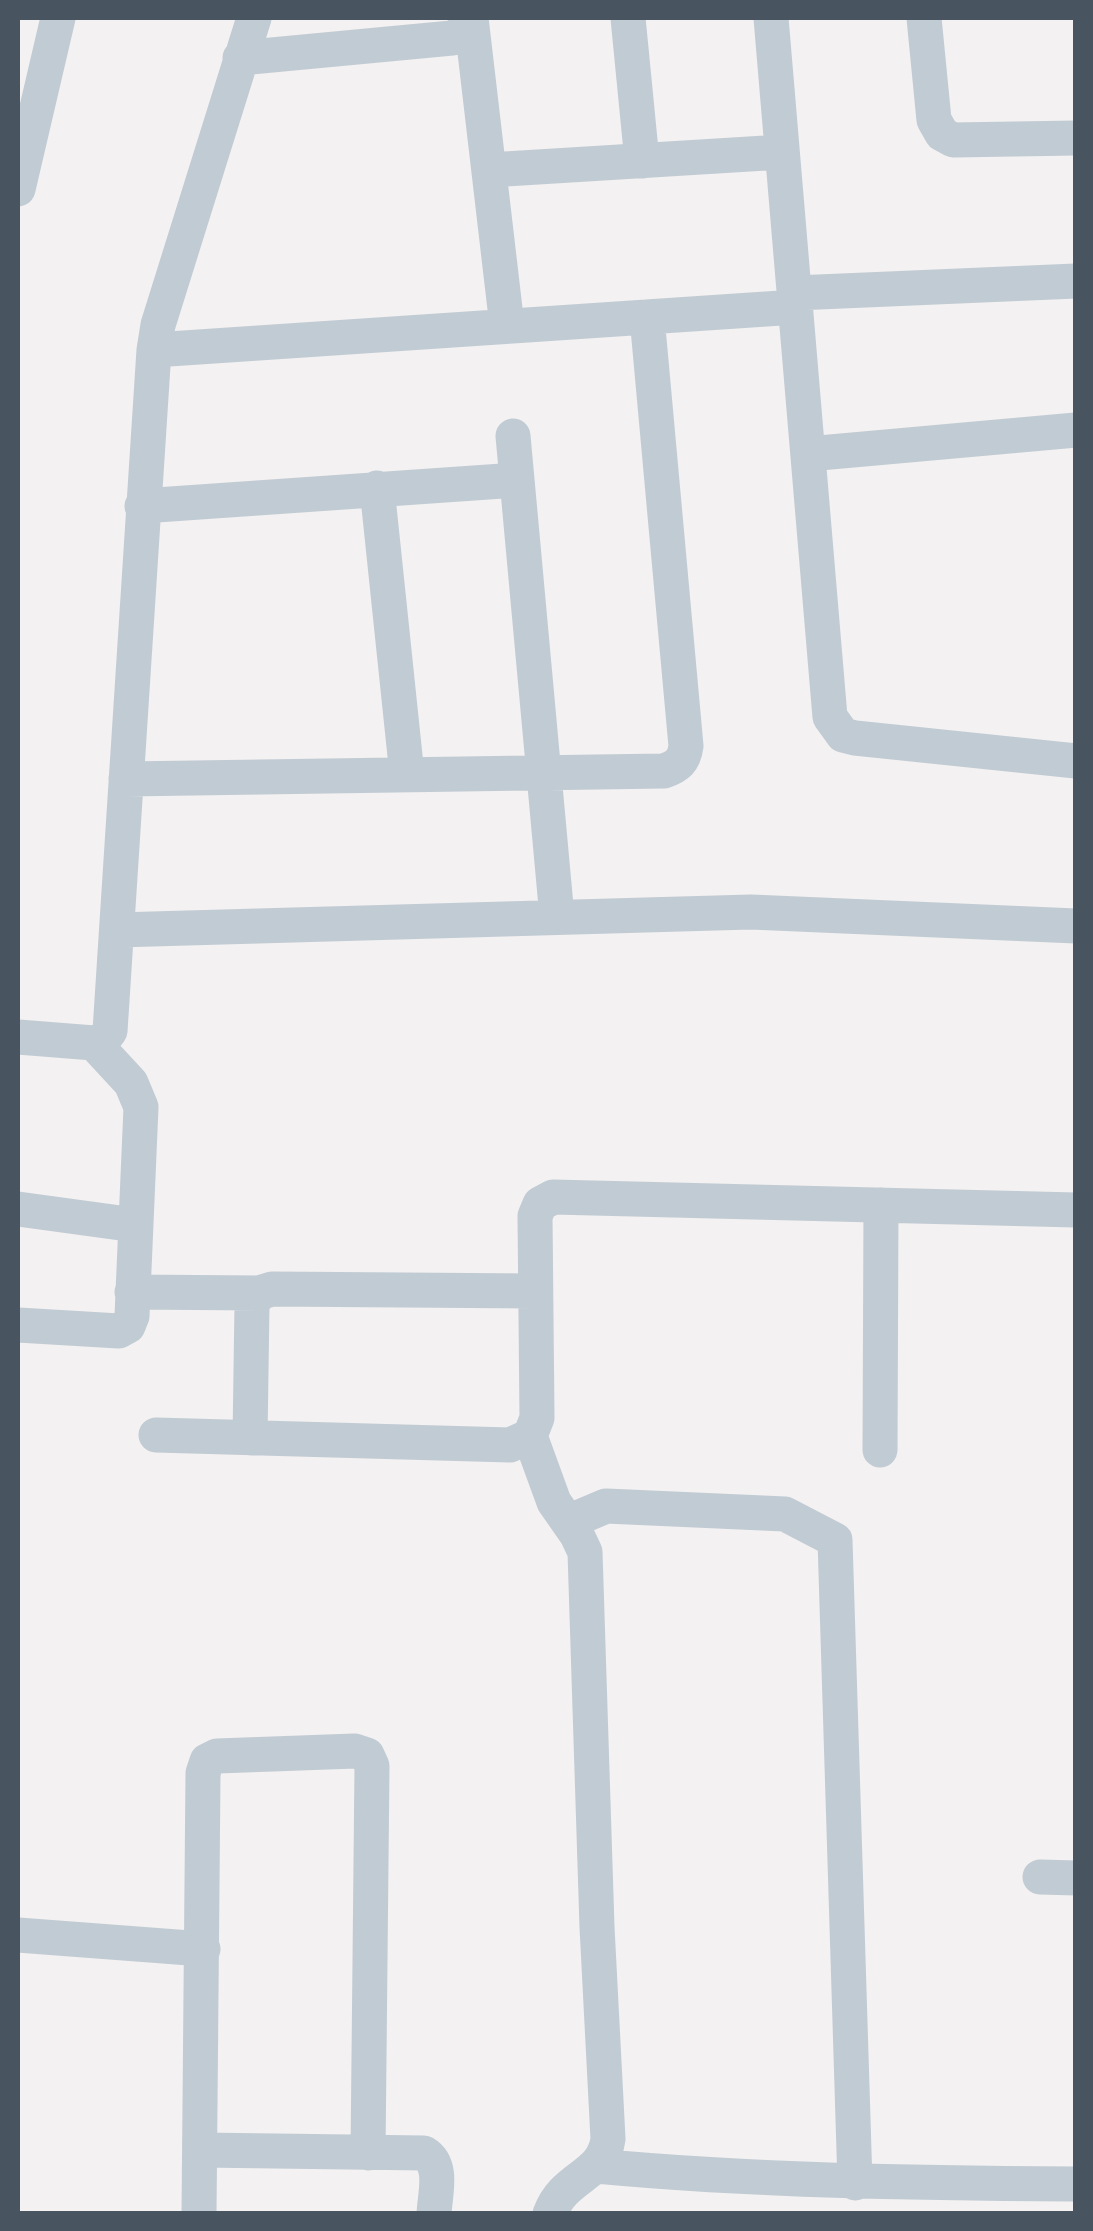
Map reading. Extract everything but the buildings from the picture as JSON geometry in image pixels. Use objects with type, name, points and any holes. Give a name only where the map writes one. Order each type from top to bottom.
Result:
[{"type":"street","points":[[18,189],[58,18]]},
{"type":"street","points":[[18,1037],[94,1043],[104,1040],[110,1031],[154,350],[158,325],[254,18]]},
{"type":"street","points":[[240,58],[452,38],[462,33],[471,18]]},
{"type":"street","points":[[471,18],[507,326]]},
{"type":"street","points":[[628,18],[642,161]]},
{"type":"street","points":[[771,18],[830,717],[835,728],[855,738],[1076,761]]},
{"type":"street","points":[[924,18],[934,120],[942,134],[953,140],[1076,138]]},
{"type":"street","points":[[490,170],[782,152]]},
{"type":"street","points":[[154,350],[647,317],[795,300],[1076,281]]},
{"type":"street","points":[[126,779],[664,771],[678,766],[685,757],[647,317]]},
{"type":"street","points":[[808,454],[1076,430]]},
{"type":"street","points":[[513,436],[557,917]]},
{"type":"street","points":[[142,506],[517,480]]},
{"type":"street","points":[[377,488],[407,775]]},
{"type":"street","points":[[117,930],[751,912],[1076,926]]},
{"type":"street","points":[[18,1325],[119,1331],[128,1326],[132,1316],[140,1107],[138,1095],[94,1043]]},
{"type":"street","points":[[550,2214],[566,2186],[596,2166],[606,2153],[608,2139],[585,1552],[543,1479],[530,1436],[538,1418],[535,1216],[540,1204],[553,1197],[1076,1210]]},
{"type":"street","points":[[880,1450],[881,1206]]},
{"type":"street","points":[[18,1209],[135,1225]]},
{"type":"street","points":[[132,1292],[536,1291]]},
{"type":"street","points":[[250,1438],[252,1304],[259,1293]]},
{"type":"street","points":[[156,1435],[510,1445],[530,1436]]},
{"type":"street","points":[[568,1522],[606,1506],[785,1514],[835,1540],[856,2183]]},
{"type":"street","points":[[199,2214],[203,1773],[208,1761],[217,1756],[356,1751],[368,1755],[372,1766],[368,2153]]},
{"type":"street","points":[[1040,1877],[1076,1878]]},
{"type":"street","points":[[18,1935],[204,1949]]},
{"type":"street","points":[[200,2150],[424,2154],[433,2159],[437,2168],[434,2214]]},
{"type":"street","points":[[596,2166],[856,2183],[1076,2184]]}]
